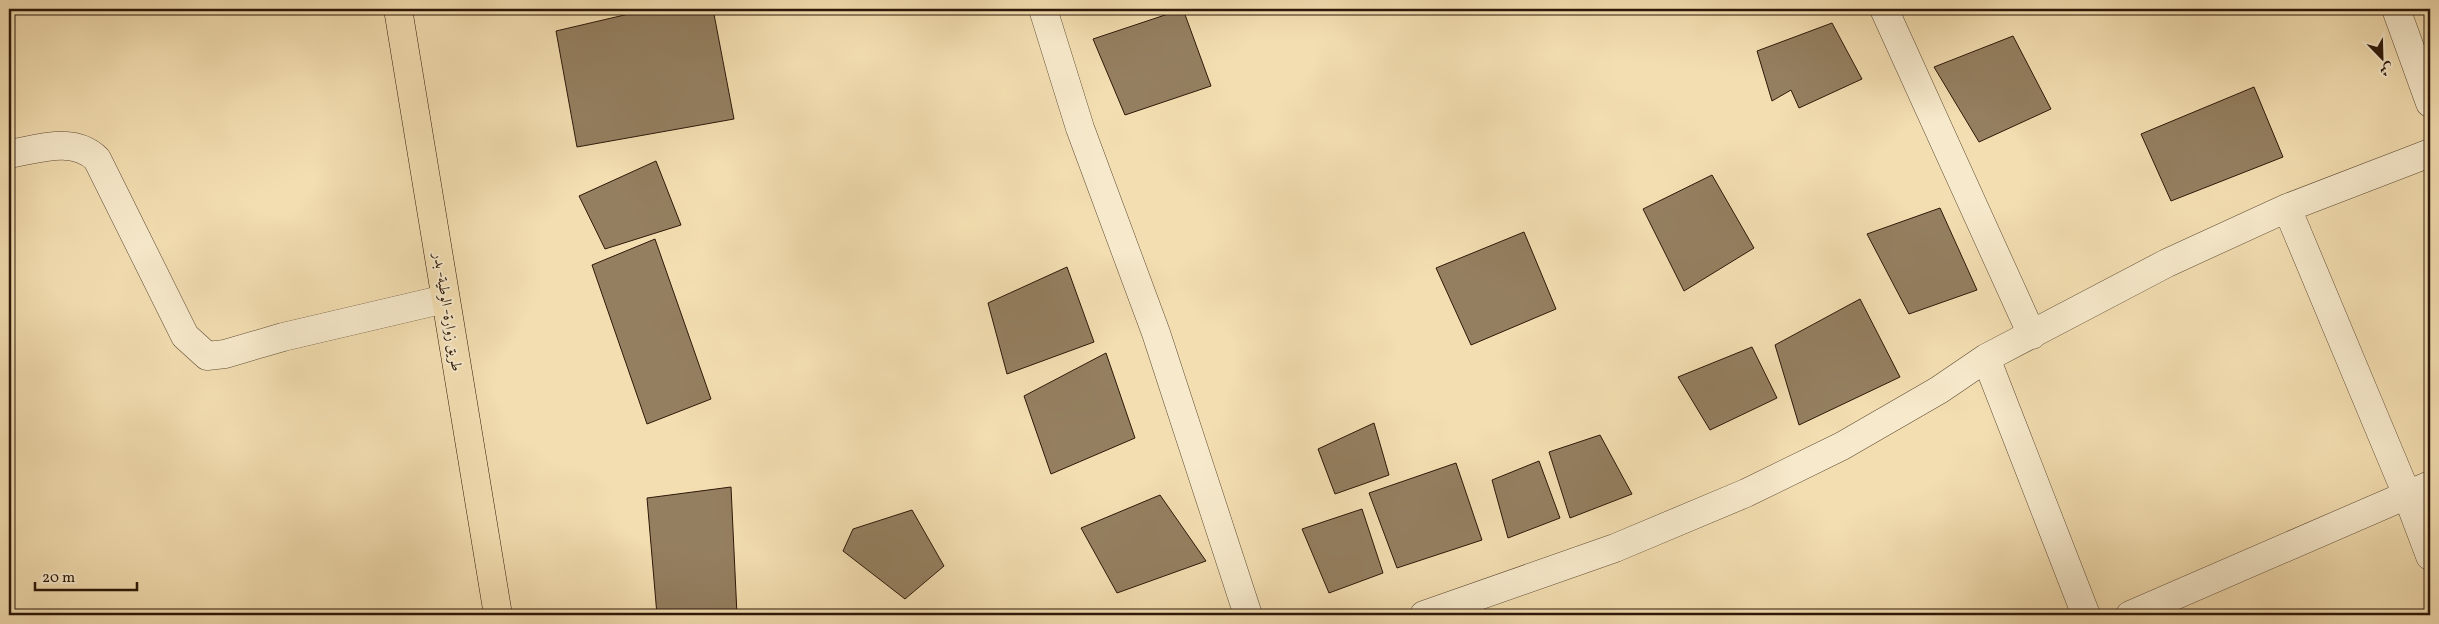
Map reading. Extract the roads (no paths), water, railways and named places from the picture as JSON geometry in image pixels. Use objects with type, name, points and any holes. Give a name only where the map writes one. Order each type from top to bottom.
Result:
[{"type":"highway","name":"طريق زوارة- الوطية- بدر","points":[[398,9],[498,615]]},
{"type":"street","points":[[1043,9],[1080,128],[1159,342],[1248,615]]},
{"type":"street","points":[[1884,9],[2032,334]]},
{"type":"street","points":[[2396,9],[2430,103]]},
{"type":"street","points":[[9,154],[56,146],[75,146],[88,150],[98,159],[185,336],[207,356],[225,354],[283,337],[445,299]]},
{"type":"street","points":[[1424,615],[1615,548],[1746,493],[1842,446],[1938,390],[1986,358],[2167,262],[2287,208],[2430,153]]},
{"type":"street","points":[[2287,208],[2419,490],[2430,556]]},
{"type":"street","points":[[1986,358],[2086,615]]},
{"type":"street","points":[[2130,615],[2419,490]]}]
